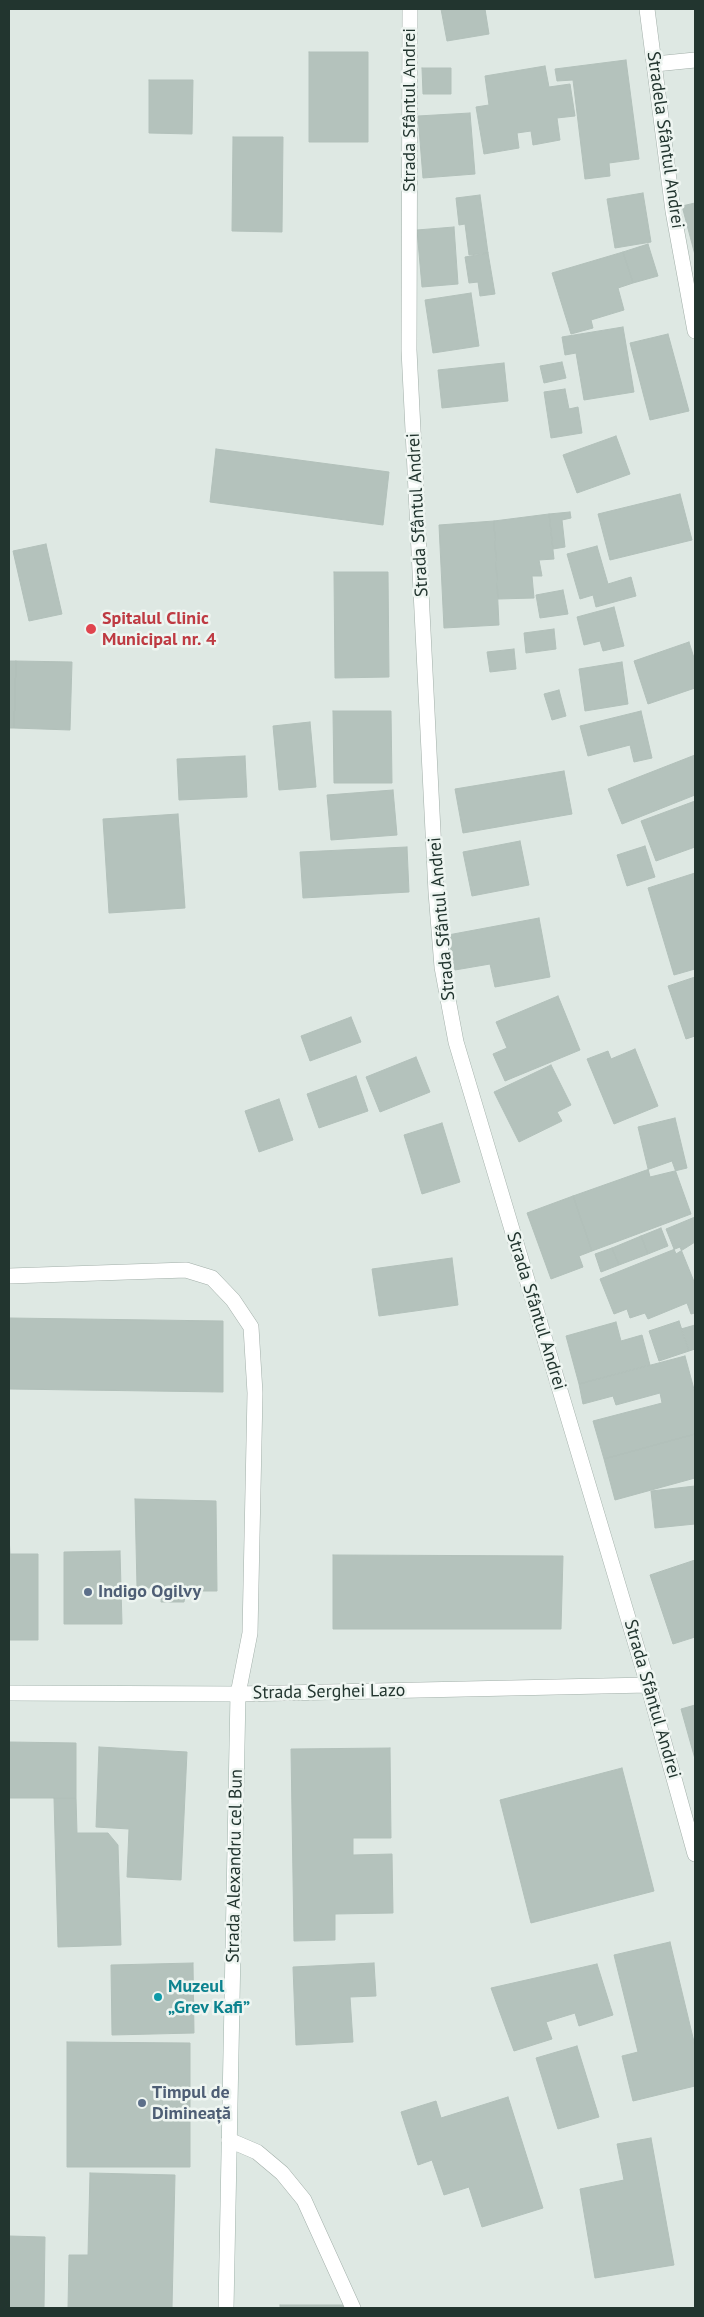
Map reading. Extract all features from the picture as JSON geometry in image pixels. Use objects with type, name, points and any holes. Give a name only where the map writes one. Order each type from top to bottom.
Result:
[{"type":"street","name":"Strada Sfântul Andrei","points":[[410,9],[409,350],[436,892],[442,967],[456,1042],[648,1685],[695,1854]]},
{"type":"street","name":"Stradela Sfântul Andrei","points":[[648,9],[673,211],[695,330]]},
{"type":"street","points":[[655,64],[695,60]]},
{"type":"street","name":"Strada Alexandru cel Bun","points":[[9,1276],[186,1270],[212,1278],[233,1300],[251,1328],[255,1393],[250,1633],[238,1694],[226,2308]]},
{"type":"street","name":"Strada Serghei Lazo","points":[[9,1693],[238,1694],[648,1685]]},
{"type":"street","points":[[229,2140],[257,2152],[282,2172],[304,2200],[353,2308]]},
{"type":"building","points":[[441,9],[485,9],[489,34],[447,41]]},
{"type":"building","points":[[309,52],[368,52],[368,142],[309,142]]},
{"type":"building","points":[[626,60],[639,159],[609,163],[610,176],[585,179],[573,80],[557,81],[555,69]]},
{"type":"building","points":[[545,66],[549,87],[570,84],[575,116],[557,118],[560,140],[533,145],[531,131],[517,133],[519,148],[484,154],[476,107],[489,105],[485,76]]},
{"type":"building","points":[[422,68],[451,68],[451,94],[423,94]]},
{"type":"building","points":[[149,80],[193,80],[192,134],[149,133]]},
{"type":"building","points":[[470,113],[475,174],[423,178],[418,116]]},
{"type":"building","points":[[233,137],[283,137],[282,232],[232,231]]},
{"type":"building","points":[[643,193],[651,242],[615,248],[607,199]]},
{"type":"building","points":[[480,195],[488,253],[469,255],[465,224],[459,225],[456,198]]},
{"type":"building","points":[[695,203],[695,255],[682,206]]},
{"type":"building","points":[[454,227],[458,284],[422,287],[417,230]]},
{"type":"building","points":[[648,244],[658,276],[633,283],[623,252]]},
{"type":"building","points":[[623,252],[633,283],[618,288],[624,310],[591,320],[593,328],[571,334],[552,273]]},
{"type":"building","points":[[488,253],[495,294],[480,296],[478,282],[469,283],[465,257]]},
{"type":"building","points":[[471,293],[479,346],[433,353],[425,300]]},
{"type":"building","points":[[623,327],[634,392],[584,400],[576,353],[565,355],[562,337]]},
{"type":"building","points":[[668,334],[689,411],[650,420],[630,343]]},
{"type":"building","points":[[562,362],[566,378],[544,383],[540,366]]},
{"type":"building","points":[[504,363],[508,401],[442,408],[438,370]]},
{"type":"building","points":[[565,389],[569,409],[578,407],[582,433],[551,438],[544,392]]},
{"type":"building","points":[[616,436],[630,474],[577,493],[563,455]]},
{"type":"building","points":[[216,449],[389,472],[383,525],[210,502]]},
{"type":"building","points":[[680,494],[692,540],[610,560],[598,514]]},
{"type":"building","points":[[570,512],[571,518],[562,520],[565,547],[553,549],[549,514]]},
{"type":"building","points":[[549,514],[554,559],[539,560],[542,576],[532,576],[534,598],[498,599],[494,521]]},
{"type":"building","points":[[494,521],[499,625],[444,628],[439,525]]},
{"type":"building","points":[[46,544],[62,614],[29,621],[13,551]]},
{"type":"building","points":[[597,546],[608,584],[631,577],[636,596],[596,607],[593,595],[580,599],[567,554]]},
{"type":"building","points":[[334,572],[388,572],[389,677],[335,678]]},
{"type":"building","points":[[563,590],[568,614],[540,618],[536,595]]},
{"type":"building","points":[[614,607],[624,646],[603,651],[600,641],[584,645],[577,617]]},
{"type":"building","points":[[554,629],[556,649],[526,653],[524,633]]},
{"type":"building","points":[[689,642],[695,661],[695,688],[648,704],[634,661]]},
{"type":"building","points":[[514,649],[516,669],[490,672],[487,652]]},
{"type":"building","points":[[9,661],[16,661],[14,728],[9,728]]},
{"type":"building","points":[[16,661],[72,662],[70,730],[14,728]]},
{"type":"building","points":[[622,662],[628,704],[585,711],[579,669]]},
{"type":"building","points":[[559,690],[566,716],[552,720],[544,694]]},
{"type":"building","points":[[333,711],[391,711],[392,783],[334,783]]},
{"type":"building","points":[[641,711],[652,758],[634,762],[630,745],[588,756],[580,726]]},
{"type":"building","points":[[310,722],[316,787],[279,790],[273,726]]},
{"type":"building","points":[[695,755],[695,795],[622,824],[608,789]]},
{"type":"building","points":[[245,756],[247,797],[179,800],[177,759]]},
{"type":"building","points":[[564,771],[572,814],[463,833],[455,789]]},
{"type":"building","points":[[393,790],[397,835],[331,840],[327,795]]},
{"type":"building","points":[[695,801],[695,847],[656,861],[641,821]]},
{"type":"building","points":[[178,814],[185,908],[109,913],[103,819]]},
{"type":"building","points":[[520,841],[529,885],[472,896],[463,852]]},
{"type":"building","points":[[645,846],[655,877],[627,886],[617,855]]},
{"type":"building","points":[[407,847],[409,892],[303,898],[300,852]]},
{"type":"building","points":[[695,873],[695,969],[674,975],[648,888]]},
{"type":"building","points":[[539,918],[550,977],[495,987],[490,964],[455,970],[448,935]]},
{"type":"building","points":[[695,977],[695,1036],[686,1039],[668,986]]},
{"type":"building","points":[[558,996],[580,1050],[505,1081],[493,1054],[507,1048],[496,1022]]},
{"type":"building","points":[[351,1017],[361,1042],[310,1061],[301,1036]]},
{"type":"building","points":[[635,1049],[658,1106],[614,1124],[587,1059],[608,1051],[611,1059]]},
{"type":"building","points":[[416,1057],[430,1092],[380,1112],[366,1077]]},
{"type":"building","points":[[551,1065],[571,1105],[557,1112],[562,1121],[519,1142],[494,1092]]},
{"type":"building","points":[[356,1076],[368,1111],[319,1128],[307,1094]]},
{"type":"building","points":[[279,1099],[293,1140],[259,1152],[245,1111]]},
{"type":"building","points":[[675,1118],[687,1168],[650,1177],[638,1127]]},
{"type":"building","points":[[442,1123],[460,1182],[422,1194],[404,1135]]},
{"type":"building","points":[[672,1161],[691,1214],[592,1251],[573,1196]]},
{"type":"building","points":[[573,1196],[592,1251],[579,1256],[583,1267],[551,1279],[527,1213]]},
{"type":"building","points":[[695,1217],[695,1242],[676,1254],[666,1229]]},
{"type":"building","points":[[661,1228],[668,1246],[648,1254],[641,1236]]},
{"type":"building","points":[[641,1236],[648,1254],[619,1265],[612,1248]]},
{"type":"building","points":[[680,1247],[695,1284],[695,1313],[691,1314],[687,1303],[648,1319],[645,1313],[630,1318],[627,1309],[614,1314],[600,1279]]},
{"type":"building","points":[[612,1248],[619,1265],[601,1272],[595,1254]]},
{"type":"building","points":[[452,1258],[458,1305],[379,1316],[372,1269]]},
{"type":"building","points":[[9,1318],[223,1321],[223,1392],[9,1389]]},
{"type":"building","points":[[679,1321],[689,1351],[659,1361],[649,1331]]},
{"type":"building","points":[[616,1322],[621,1341],[642,1335],[650,1365],[579,1384],[566,1336]]},
{"type":"building","points":[[695,1325],[695,1349],[689,1351],[681,1329]]},
{"type":"building","points":[[685,1356],[695,1393],[695,1434],[604,1459],[593,1421],[662,1403],[660,1393],[616,1405],[613,1396],[583,1404],[579,1384]]},
{"type":"building","points":[[695,1434],[695,1478],[615,1500],[604,1459]]},
{"type":"building","points":[[695,1486],[695,1524],[655,1528],[651,1491]]},
{"type":"building","points":[[135,1499],[216,1501],[217,1591],[186,1591],[184,1602],[161,1602],[162,1589],[137,1587]]},
{"type":"building","points":[[9,1536],[10,1554],[38,1554],[38,1640],[9,1640]]},
{"type":"building","points":[[120,1551],[122,1624],[64,1624],[64,1552]]},
{"type":"building","points":[[333,1555],[563,1556],[561,1629],[333,1629]]},
{"type":"building","points":[[695,1560],[695,1637],[673,1644],[650,1575]]},
{"type":"building","points":[[695,1705],[695,1759],[681,1709]]},
{"type":"building","points":[[9,1742],[76,1743],[76,1798],[9,1798]]},
{"type":"building","points":[[99,1747],[187,1752],[181,1880],[127,1877],[129,1829],[96,1827]]},
{"type":"building","points":[[390,1748],[391,1838],[353,1838],[353,1855],[392,1854],[393,1913],[335,1914],[335,1940],[294,1941],[291,1749]]},
{"type":"building","points":[[622,1768],[654,1891],[531,1923],[500,1800]]},
{"type":"building","points":[[54,1798],[76,1798],[77,1833],[108,1833],[118,1845],[121,1945],[58,1947]]},
{"type":"building","points":[[670,1942],[695,2046],[695,2086],[633,2101],[622,2056],[638,2052],[614,1955]]},
{"type":"building","points":[[193,1963],[194,2033],[112,2035],[111,1965]]},
{"type":"building","points":[[374,1963],[376,1996],[350,1997],[353,2042],[296,2045],[293,1967]]},
{"type":"building","points":[[597,1964],[613,2015],[579,2026],[575,2013],[546,2022],[552,2039],[514,2051],[491,1988]]},
{"type":"building","points":[[67,2042],[190,2043],[190,2167],[67,2167]]},
{"type":"building","points":[[577,2046],[599,2117],[558,2129],[536,2058]]},
{"type":"building","points":[[508,2097],[543,2208],[482,2227],[469,2187],[444,2195],[432,2160],[418,2165],[401,2112],[436,2101],[441,2118]]},
{"type":"building","points":[[651,2138],[674,2265],[595,2278],[580,2189],[624,2180],[617,2144]]},
{"type":"building","points":[[90,2173],[175,2175],[172,2308],[68,2308],[69,2255],[88,2255]]},
{"type":"building","points":[[9,2236],[45,2237],[44,2308],[9,2308]]},
{"type":"building","points":[[280,2305],[345,2305],[345,2308],[280,2308]]},
{"type":"place","name":"Spitalul Clinic Municipal nr. 4","points":[[91,629]]},
{"type":"place","name":"Indigo Ogilvy","points":[[88,1592]]},
{"type":"place","name":"Muzeul „Grev Kafi”","points":[[158,1997]]},
{"type":"place","name":"Timpul de Dimineață","points":[[142,2103]]}]
